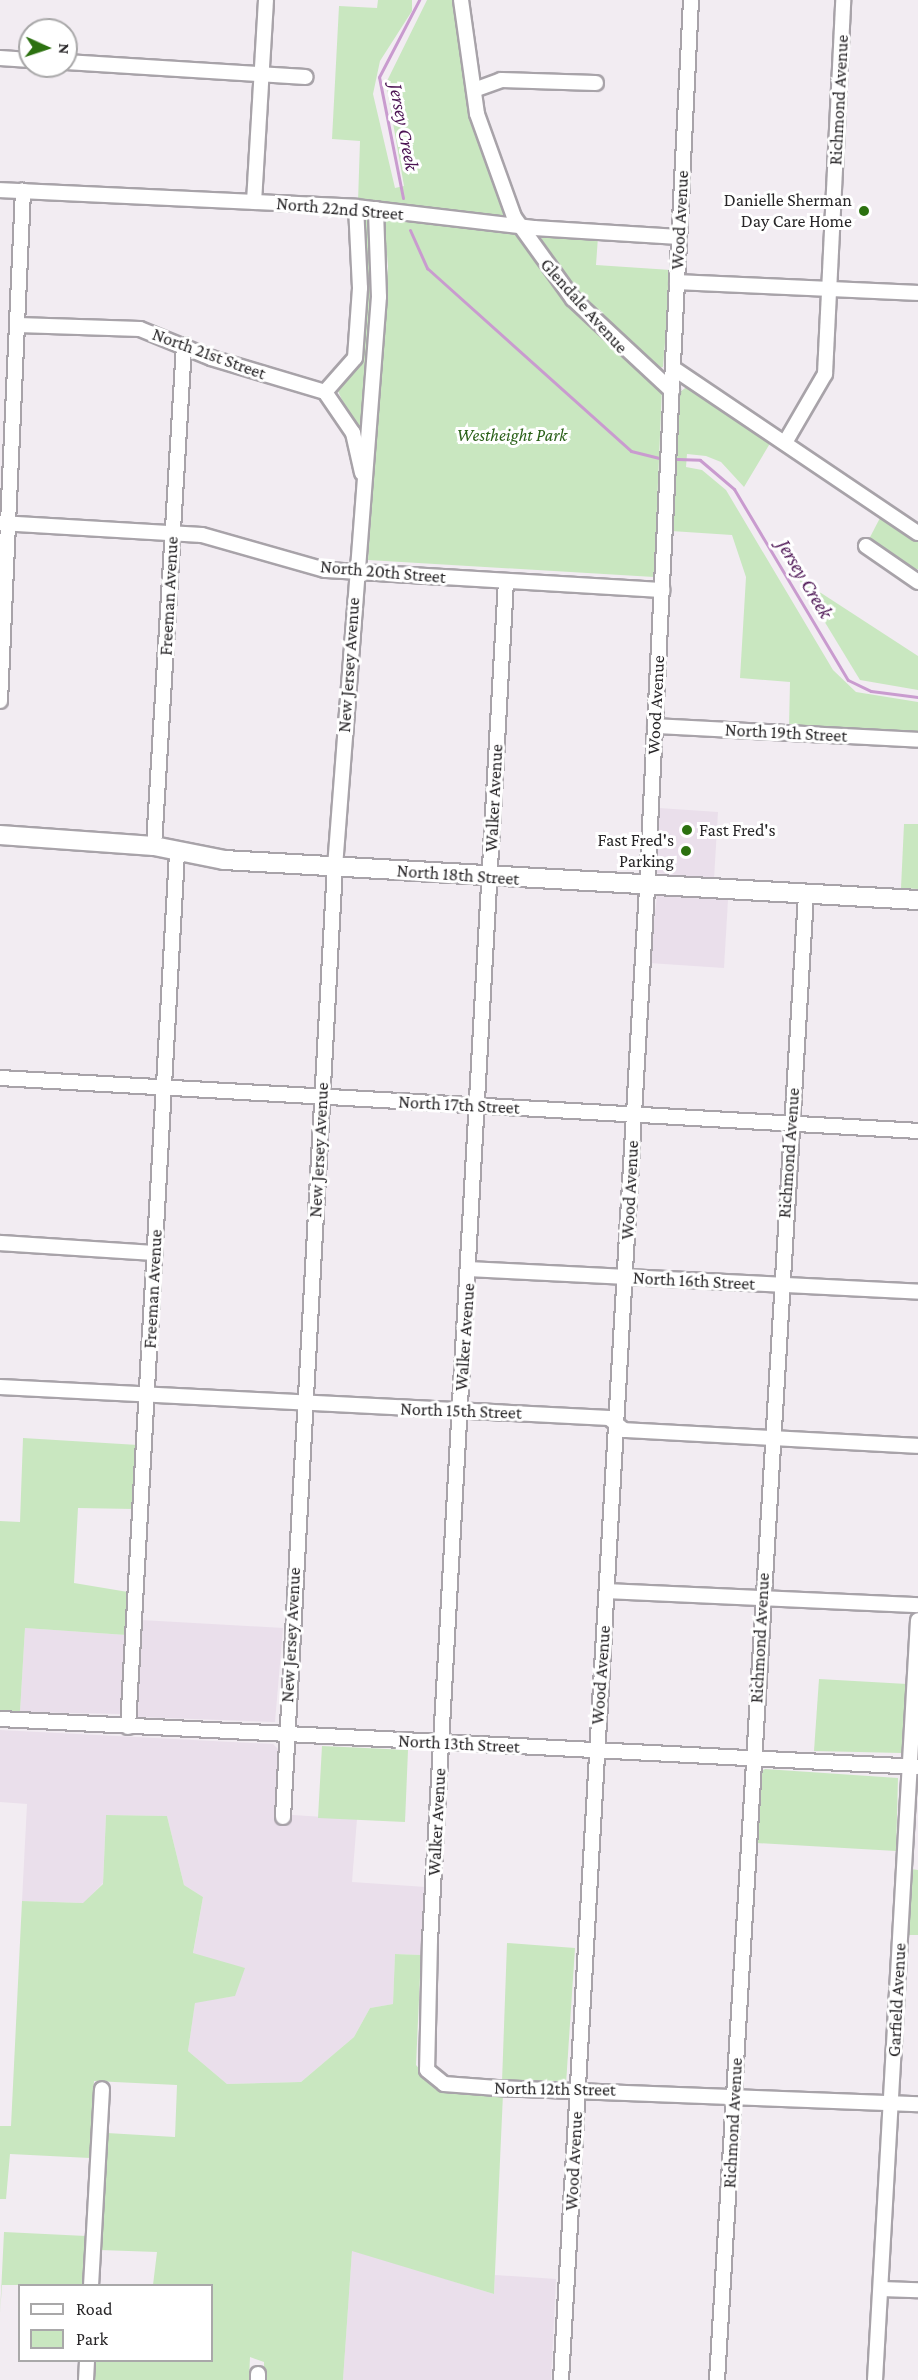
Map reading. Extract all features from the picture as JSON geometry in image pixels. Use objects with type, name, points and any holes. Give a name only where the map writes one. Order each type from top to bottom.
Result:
[{"type":"main road","name":"North 18th Street","points":[[0,835],[154,846],[177,852],[335,867],[647,887],[918,900]]},
{"type":"street","points":[[254,202],[266,0]]},
{"type":"street","name":"Glendale Avenue","points":[[461,0],[474,90],[486,144],[519,224],[573,299],[672,391]]},
{"type":"street","name":"Wood Avenue","points":[[561,2380],[596,1752],[618,1425],[691,0]]},
{"type":"street","name":"Richmond Avenue","points":[[786,441],[825,374],[843,0]]},
{"type":"street","points":[[0,58],[18,59]]},
{"type":"street","points":[[78,63],[306,77]]},
{"type":"street","points":[[474,90],[501,80],[597,83]]},
{"type":"street","name":"North 22nd Street","points":[[0,190],[357,207],[519,224],[679,237]]},
{"type":"street","points":[[0,701],[4,523],[18,325],[23,191]]},
{"type":"street","points":[[325,392],[355,358],[360,288],[357,207]]},
{"type":"street","name":"New Jersey Avenue","points":[[283,1817],[285,1734],[335,867],[355,572],[379,297],[376,209]]},
{"type":"street","points":[[677,282],[918,294]]},
{"type":"street","name":"North 21st Street","points":[[18,325],[140,329],[325,392]]},
{"type":"street","name":"Freeman Avenue","points":[[154,846],[184,345]]},
{"type":"street","points":[[673,368],[786,441],[918,532]]},
{"type":"street","name":"New Jersey Avenue","points":[[325,392],[353,433],[364,484]]},
{"type":"street","points":[[0,477],[10,454]]},
{"type":"street","name":"North 20th Street","points":[[4,523],[172,531],[355,572],[662,590]]},
{"type":"street","points":[[866,546],[917,580]]},
{"type":"street","name":"Walker Avenue","points":[[444,2084],[427,2070],[426,2028],[470,1269],[506,581]]},
{"type":"street","name":"North 19th Street","points":[[655,726],[918,740]]},
{"type":"street","name":"Freeman Avenue","points":[[128,1726],[166,1088],[177,852]]},
{"type":"street","name":"Richmond Avenue","points":[[717,2380],[806,896]]},
{"type":"street","name":"North 17th Street","points":[[0,1078],[918,1131]]},
{"type":"street","points":[[0,1243],[155,1253]]},
{"type":"street","name":"North 16th Street","points":[[470,1269],[918,1292]]},
{"type":"street","name":"North 15th Street","points":[[0,1387],[609,1418],[624,1430],[918,1446]]},
{"type":"street","points":[[607,1591],[918,1605]]},
{"type":"street","name":"Garfield Avenue","points":[[875,2380],[914,1767],[918,1620]]},
{"type":"street","name":"North 13th Street","points":[[0,1719],[441,1744],[914,1767]]},
{"type":"street","name":"North 12th Street","points":[[444,2084],[578,2092],[918,2104]]},
{"type":"street","points":[[91,2284],[102,2089]]},
{"type":"street","points":[[881,2289],[918,2290]]},
{"type":"street","points":[[86,2380],[87,2362]]},
{"type":"shaded area","points":[[659,808],[718,812],[714,879],[656,873]]},
{"type":"shaded area","points":[[657,896],[728,900],[724,968],[649,963]]},
{"type":"shaded area","points":[[141,1620],[283,1628],[275,1722],[138,1717]]},
{"type":"shaded area","points":[[25,1628],[126,1635],[120,1714],[20,1712]]},
{"type":"shaded area","points":[[0,1730],[273,1744],[278,1749],[276,1814],[357,1819],[352,1882],[426,1887],[421,1955],[395,1954],[393,2004],[370,2008],[354,2037],[301,2082],[227,2084],[188,2051],[195,2002],[235,1996],[193,1954],[203,1897],[184,1885],[167,1816],[106,1815],[103,1883],[84,1903],[22,1901],[27,1804],[0,1802]]},
{"type":"shaded area","points":[[352,2250],[494,2294],[495,2275],[556,2279],[551,2380],[343,2380]]},
{"type":"green space","points":[[378,0],[412,0],[412,11],[380,61],[373,94],[395,188],[404,186],[386,83],[427,0],[455,0],[505,216],[358,202],[360,141],[332,139],[339,6],[377,8]]},
{"type":"green space","points":[[366,214],[373,231],[363,448],[338,391],[354,368]]},
{"type":"green space","name":"Westheight Park","points":[[389,217],[518,230],[589,323],[662,388],[654,577],[368,560],[388,266],[384,220]]},
{"type":"green space","points":[[544,234],[598,237],[596,265],[671,270],[663,367],[656,369],[613,331],[565,282],[539,243]]},
{"type":"green space","points":[[689,385],[772,440],[744,487],[721,462],[706,456],[687,454],[686,467],[702,470],[726,490],[833,670],[856,692],[918,702],[918,733],[789,727],[790,682],[740,678],[746,577],[732,535],[671,531],[680,392]]},
{"type":"green space","points":[[881,516],[918,542],[918,569],[912,571],[867,543]]},
{"type":"green space","points":[[798,578],[918,656],[918,690],[860,680]]},
{"type":"green space","points":[[904,824],[918,824],[918,889],[901,888]]},
{"type":"green space","points":[[23,1438],[138,1445],[133,1509],[78,1508],[74,1583],[128,1592],[126,1635],[25,1628],[20,1712],[0,1710],[0,1521],[20,1522]]},
{"type":"green space","points":[[819,1679],[907,1684],[902,1753],[814,1751]]},
{"type":"green space","points":[[322,1746],[408,1750],[405,1822],[318,1818]]},
{"type":"green space","points":[[765,1769],[898,1778],[896,1851],[756,1843],[760,1772]]},
{"type":"green space","points":[[106,1815],[167,1816],[184,1885],[203,1897],[193,1953],[245,1968],[235,1996],[195,2003],[188,2051],[227,2084],[301,2082],[354,2037],[370,2008],[393,2004],[395,1954],[421,1955],[416,2065],[436,2088],[503,2094],[494,2294],[352,2251],[343,2380],[264,2380],[264,2362],[250,2357],[249,2380],[93,2380],[94,2362],[213,2362],[213,2284],[153,2284],[157,2252],[100,2250],[107,2133],[175,2137],[177,2085],[94,2081],[90,2158],[10,2154],[6,2199],[0,2199],[0,2126],[11,2126],[22,1901],[83,1903],[103,1884]]},
{"type":"green space","points":[[911,1869],[918,1870],[918,1935],[907,1935]]},
{"type":"green space","points":[[507,1943],[575,1948],[566,2084],[502,2082]]},
{"type":"green space","points":[[4,2232],[86,2236],[83,2284],[2,2285],[0,2314]]},
{"type":"waterway","name":"Jersey Creek","points":[[403,198],[379,77],[419,0]]},
{"type":"waterway","name":"Jersey Creek","points":[[410,230],[427,268],[631,451],[659,458]]},
{"type":"waterway","name":"Jersey Creek","points":[[677,459],[700,460],[734,489],[848,680],[871,691],[918,697]]},
{"type":"place","name":"Danielle Sherman Day Care Home","points":[[864,211]]},
{"type":"place","name":"Fast Fred's","points":[[687,830]]},
{"type":"place","name":"Fast Fred's Parking","points":[[686,851]]}]
